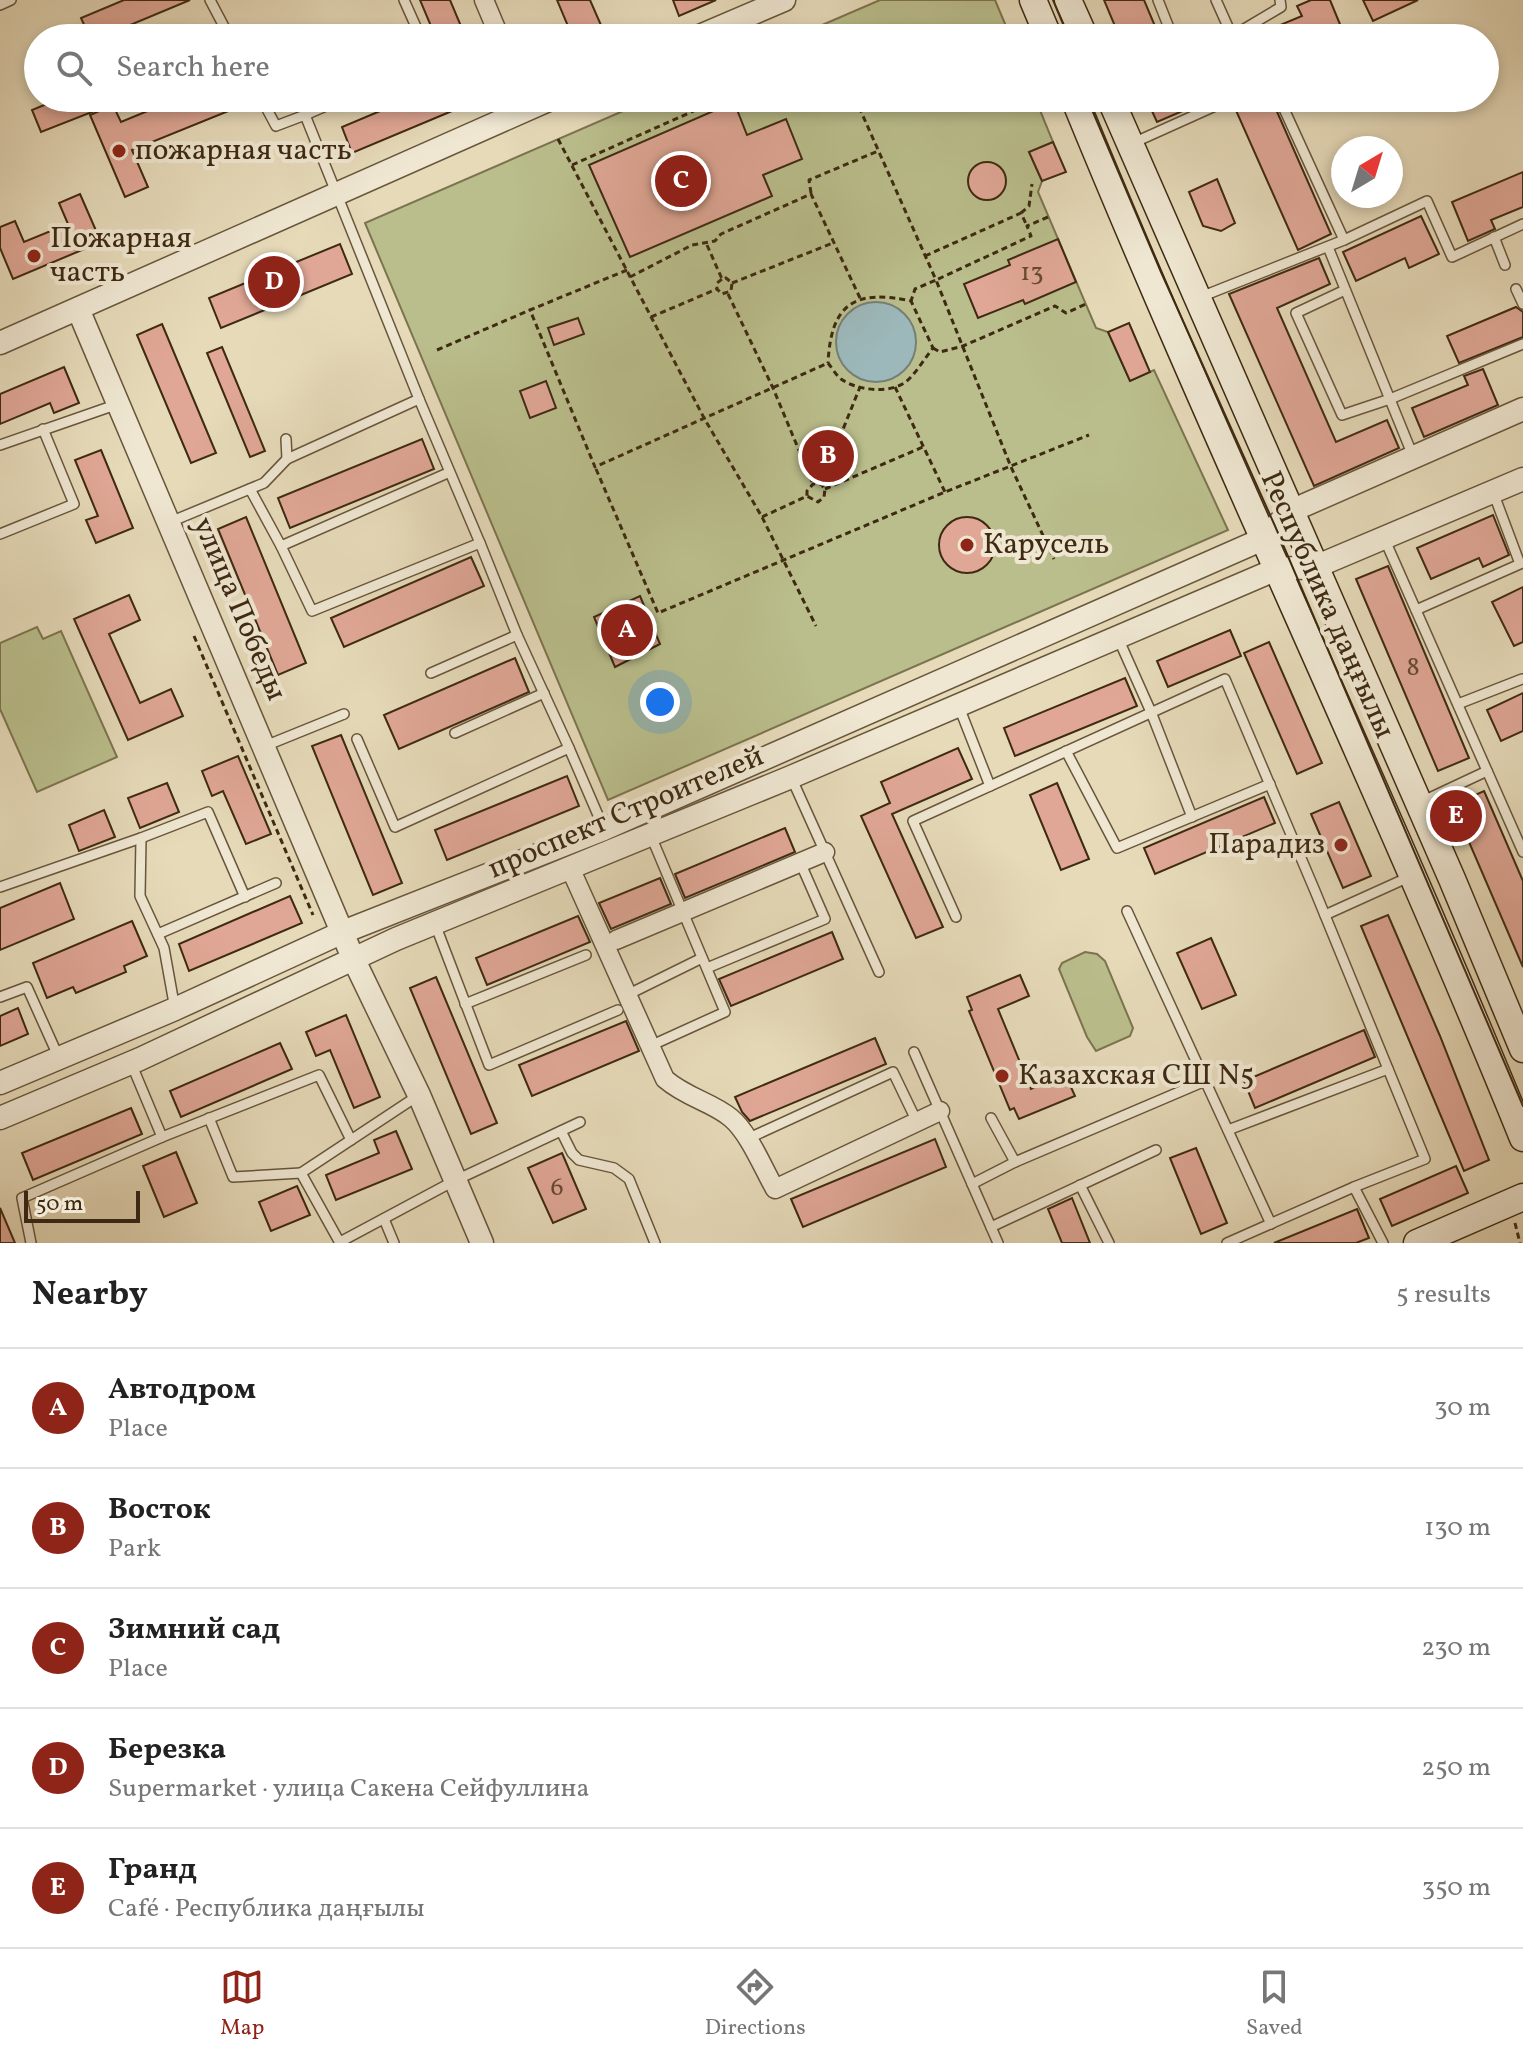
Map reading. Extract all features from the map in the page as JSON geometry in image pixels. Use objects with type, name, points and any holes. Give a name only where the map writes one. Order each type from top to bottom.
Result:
[{"type":"main road","points":[[1033,0],[1043,24]]},
{"type":"main road","points":[[1068,0],[1079,24]]},
{"type":"main road","name":"Республика даңғылы","points":[[1080,112],[1147,277],[1413,876],[1523,1138]]},
{"type":"main road","name":"Республика даңғылы","points":[[1116,112],[1419,803],[1523,1049]]},
{"type":"main road","points":[[1417,1243],[1518,1206]]},
{"type":"street","points":[[484,0],[494,24]]},
{"type":"street","points":[[728,24],[784,0]]},
{"type":"street","points":[[0,343],[338,193],[509,112]]},
{"type":"street","name":"улица Победы","points":[[78,309],[353,958]]},
{"type":"street","points":[[1263,539],[1291,511],[1523,409]]},
{"type":"street","points":[[1277,569],[1315,567],[1523,479]]},
{"type":"street","name":"проспект Строителей","points":[[0,1083],[175,1009],[343,932],[604,829],[1263,539]]},
{"type":"street","name":"проспект Строителей","points":[[0,1118],[131,1063],[353,958],[571,870],[1277,569]]},
{"type":"street","points":[[616,940],[825,852]]},
{"type":"street","points":[[571,870],[665,1079],[680,1092],[729,1116],[742,1128],[775,1189],[940,1111]]},
{"type":"street","points":[[353,958],[419,1095],[482,1243]]},
{"type":"lane","points":[[0,5],[11,0]]},
{"type":"lane","points":[[210,0],[223,24]]},
{"type":"lane","points":[[404,0],[415,24]]},
{"type":"lane","points":[[1158,0],[1167,24]]},
{"type":"lane","points":[[1216,0],[1225,24]]},
{"type":"lane","points":[[1254,24],[1281,7],[1280,0]]},
{"type":"lane","points":[[268,112],[276,126],[312,112]]},
{"type":"lane","points":[[1130,145],[1202,112]]},
{"type":"lane","points":[[1285,112],[1344,240]]},
{"type":"lane","points":[[305,115],[517,635],[604,829]]},
{"type":"lane","points":[[1197,299],[1328,247],[1427,201],[1452,257],[1523,224]]},
{"type":"lane","points":[[1494,237],[1505,265]]},
{"type":"lane","points":[[1328,247],[1413,456]]},
{"type":"lane","points":[[1516,289],[1523,304]]},
{"type":"lane","points":[[1345,290],[1296,313],[1342,415],[1390,399],[1523,344]]},
{"type":"lane","points":[[170,522],[264,483],[287,459],[419,399]]},
{"type":"lane","points":[[0,445],[119,403]]},
{"type":"lane","points":[[0,534],[74,504],[43,429]]},
{"type":"lane","points":[[286,439],[287,459]]},
{"type":"lane","points":[[281,546],[450,472]]},
{"type":"lane","points":[[250,489],[312,611],[480,543]]},
{"type":"lane","points":[[1416,610],[1520,564],[1493,492]]},
{"type":"lane","points":[[1384,538],[1522,844]]},
{"type":"lane","points":[[431,673],[517,635]]},
{"type":"lane","points":[[1118,638],[1192,817]]},
{"type":"lane","points":[[956,917],[913,821],[1225,679],[1425,1159],[1227,1243]]},
{"type":"lane","points":[[1458,704],[1522,679]]},
{"type":"lane","points":[[455,733],[544,693]]},
{"type":"lane","points":[[958,706],[990,786]]},
{"type":"lane","points":[[265,746],[344,714]]},
{"type":"lane","points":[[357,739],[395,827],[569,748]]},
{"type":"lane","points":[[1066,751],[1117,848],[1270,784]]},
{"type":"lane","points":[[1419,803],[1487,771]]},
{"type":"lane","points":[[791,777],[879,972]]},
{"type":"lane","points":[[0,887],[208,812],[245,897]]},
{"type":"lane","points":[[650,1046],[725,1012],[651,836]]},
{"type":"lane","points":[[141,838],[140,896],[164,948],[175,1009]]},
{"type":"lane","points":[[629,994],[825,919],[800,862]]},
{"type":"lane","points":[[1325,915],[1413,876]]},
{"type":"lane","points":[[158,934],[276,883]]},
{"type":"lane","points":[[1127,911],[1271,1224]]},
{"type":"lane","points":[[435,924],[489,1065],[618,1010]]},
{"type":"lane","points":[[465,1004],[586,955]]},
{"type":"lane","points":[[0,997],[27,987],[59,1058]]},
{"type":"lane","points":[[914,1052],[998,1243]]},
{"type":"lane","points":[[131,1063],[162,1137]]},
{"type":"lane","points":[[1228,1130],[1388,1069]]},
{"type":"lane","points":[[747,1139],[893,1072],[917,1122]]},
{"type":"lane","points":[[31,1243],[22,1198],[162,1137],[319,1075],[351,1140]]},
{"type":"lane","points":[[972,1184],[1015,1162],[1205,1081]]},
{"type":"lane","points":[[209,1118],[233,1177],[301,1173],[419,1095]]},
{"type":"lane","points":[[991,1118],[1015,1162]]},
{"type":"lane","points":[[301,1173],[340,1242],[454,1181],[580,1122]]},
{"type":"lane","points":[[561,1131],[579,1160],[614,1168],[629,1179],[655,1243]]},
{"type":"lane","points":[[991,1227],[1156,1150]]},
{"type":"lane","points":[[1080,1185],[1109,1243]]},
{"type":"lane","points":[[1354,1187],[1383,1243]]},
{"type":"lane","points":[[384,1219],[394,1243]]},
{"type":"path","points":[[572,165],[691,112]]},
{"type":"path","points":[[861,112],[936,280],[1011,467],[1054,559]]},
{"type":"path","points":[[558,139],[704,418],[762,517],[816,626]]},
{"type":"path","points":[[860,298],[811,194],[809,180],[878,151]]},
{"type":"path","points":[[925,256],[1021,213],[1029,206],[1032,184]]},
{"type":"path","points":[[630,277],[692,245],[715,241],[721,234],[811,194]]},
{"type":"path","points":[[1021,213],[1031,236],[915,289],[911,301],[933,348],[940,352],[963,346],[1055,306],[1066,313],[1086,304]]},
{"type":"path","points":[[1027,226],[1048,217]]},
{"type":"path","points":[[732,283],[834,242]]},
{"type":"path","points":[[707,244],[722,279]]},
{"type":"path","points":[[437,350],[627,270]]},
{"type":"path","points":[[728,294],[722,294],[717,289],[717,283],[726,278],[732,283]]},
{"type":"path","points":[[728,294],[732,283]]},
{"type":"path","points":[[651,317],[717,289]]},
{"type":"path","points":[[728,294],[773,388],[813,484]]},
{"type":"path","points":[[911,301],[884,295],[860,298],[840,314],[829,343],[828,363],[840,378],[860,387],[886,390],[907,382],[933,348]]},
{"type":"path","points":[[530,310],[658,613],[1089,435]]},
{"type":"path","points":[[595,467],[828,363]]},
{"type":"path","points":[[821,484],[860,387]]},
{"type":"path","points":[[895,387],[945,492]]},
{"type":"path","points":[[825,489],[923,447]]},
{"type":"path","points":[[807,496],[813,484],[821,484]]},
{"type":"path","points":[[807,496],[818,502],[824,497],[825,489],[821,484]]},
{"type":"path","points":[[762,517],[807,496]]},
{"type":"path","points":[[194,636],[313,915]]},
{"type":"path","points":[[1518,1206],[1520,1243]]},
{"type":"green space","points":[[880,0],[995,0],[1005,24],[824,24]]},
{"type":"green space","points":[[621,112],[1041,112],[1053,142],[1029,152],[1042,181],[1038,192],[1096,328],[1108,332],[1130,381],[1154,370],[1228,530],[608,800],[365,223]]},
{"type":"green space","points":[[37,627],[43,639],[61,631],[117,757],[37,792],[0,709],[0,643]]},
{"type":"green space","points":[[1085,952],[1097,954],[1105,961],[1133,1028],[1130,1036],[1096,1051],[1087,1037],[1059,969],[1062,963]]},
{"type":"water","points":[[868,302],[884,302],[905,313],[916,334],[916,350],[905,371],[884,382],[868,382],[854,376],[842,364],[836,350],[836,334],[842,320],[854,308]]},
{"type":"building","points":[[124,0],[190,0],[133,24],[84,24],[81,18]]},
{"type":"building","points":[[420,0],[450,0],[460,24],[430,24]]},
{"type":"building","points":[[557,0],[590,0],[600,24],[567,24]]},
{"type":"building","points":[[673,0],[716,0],[679,16]]},
{"type":"building","points":[[1104,0],[1144,0],[1154,24],[1114,24]]},
{"type":"building","points":[[1311,0],[1330,0],[1340,24],[1283,24],[1302,16],[1297,6]]},
{"type":"building","points":[[1363,0],[1418,0],[1373,21]]},
{"type":"building","points":[[33,112],[92,112],[41,132]]},
{"type":"building","points":[[116,112],[121,122],[145,112],[226,112],[132,150],[148,187],[125,197],[90,115]]},
{"type":"building","points":[[378,112],[450,112],[352,153],[342,127]]},
{"type":"building","points":[[711,112],[738,112],[747,135],[786,119],[802,159],[763,175],[772,196],[630,257],[589,165]]},
{"type":"building","points":[[1152,112],[1180,112],[1157,122]]},
{"type":"building","points":[[1237,112],[1277,112],[1331,234],[1298,250]]},
{"type":"building","points":[[1053,142],[1066,172],[1042,181],[1029,152]]},
{"type":"building","points":[[987,162],[1000,168],[1006,181],[1000,194],[987,200],[974,194],[968,181],[974,168]]},
{"type":"building","points":[[1523,172],[1523,207],[1491,220],[1495,229],[1468,241],[1452,202]]},
{"type":"building","points":[[1217,179],[1235,223],[1221,231],[1203,226],[1189,192]]},
{"type":"building","points":[[80,194],[101,242],[13,279],[0,248],[0,227],[15,221],[24,242],[68,224],[59,203]]},
{"type":"building","points":[[1421,216],[1439,254],[1409,268],[1405,258],[1356,281],[1343,252]]},
{"type":"building","points":[[1058,239],[1076,282],[1025,304],[1023,300],[978,318],[964,284],[1010,265],[1008,260]]},
{"type":"building","points":[[340,244],[352,274],[221,328],[209,298]]},
{"type":"building","points":[[1319,258],[1330,284],[1277,308],[1336,442],[1387,420],[1399,448],[1314,486],[1229,294]]},
{"type":"building","points":[[1516,307],[1523,312],[1523,337],[1459,363],[1447,336]]},
{"type":"building","points":[[578,318],[584,334],[554,345],[548,328]]},
{"type":"building","points":[[1129,323],[1150,372],[1130,381],[1108,332]]},
{"type":"building","points":[[162,324],[216,453],[191,463],[137,335]]},
{"type":"building","points":[[222,347],[265,451],[250,457],[207,353]]},
{"type":"building","points":[[64,367],[79,403],[54,413],[50,403],[0,424],[0,394]]},
{"type":"building","points":[[1483,369],[1498,405],[1424,437],[1412,408],[1468,385],[1464,376]]},
{"type":"building","points":[[546,381],[556,408],[530,418],[520,391]]},
{"type":"building","points":[[422,439],[434,469],[290,528],[278,498]]},
{"type":"building","points":[[101,450],[133,528],[96,543],[86,520],[98,516],[75,460]]},
{"type":"building","points":[[1493,515],[1509,555],[1483,567],[1479,558],[1431,579],[1417,548]]},
{"type":"building","points":[[246,517],[306,663],[278,675],[218,529]]},
{"type":"building","name":"Карусель","points":[[967,517],[987,525],[995,545],[987,565],[967,573],[947,565],[939,545],[947,525]]},
{"type":"building","points":[[471,557],[484,586],[344,647],[331,618]]},
{"type":"building","points":[[1388,566],[1469,758],[1438,771],[1356,579]]},
{"type":"building","points":[[1523,587],[1523,642],[1514,646],[1492,602]]},
{"type":"building","points":[[129,595],[140,620],[109,634],[140,703],[171,689],[183,716],[128,740],[74,619]]},
{"type":"building","points":[[640,596],[660,644],[615,667],[594,617]]},
{"type":"building","points":[[1230,630],[1241,656],[1168,687],[1157,661]]},
{"type":"building","points":[[1269,642],[1322,763],[1297,774],[1244,653]]},
{"type":"building","points":[[515,658],[529,692],[399,749],[384,715]]},
{"type":"building","points":[[1125,678],[1137,706],[1015,756],[1004,728]]},
{"type":"building","points":[[1523,693],[1523,731],[1501,741],[1487,710]]},
{"type":"building","points":[[341,735],[402,883],[373,895],[312,746]]},
{"type":"building","points":[[958,748],[972,779],[892,814],[943,927],[916,938],[861,816],[890,803],[881,782]]},
{"type":"building","points":[[238,756],[271,834],[246,844],[223,791],[212,796],[202,771]]},
{"type":"building","points":[[567,776],[579,806],[447,860],[435,830]]},
{"type":"building","points":[[167,783],[179,812],[140,828],[128,798]]},
{"type":"building","points":[[1057,783],[1089,859],[1061,870],[1030,795]]},
{"type":"building","points":[[1484,791],[1523,881],[1523,967],[1453,805]]},
{"type":"building","points":[[1264,797],[1275,823],[1155,874],[1144,848]]},
{"type":"building","name":"Парадиз","points":[[1339,802],[1371,876],[1343,888],[1311,814]]},
{"type":"building","points":[[104,810],[115,837],[79,851],[69,825]]},
{"type":"building","points":[[785,828],[795,852],[685,898],[675,874]]},
{"type":"building","points":[[660,878],[671,904],[611,929],[599,903]]},
{"type":"building","points":[[60,883],[74,919],[0,950],[0,908]]},
{"type":"building","points":[[290,896],[302,923],[189,971],[179,944]]},
{"type":"building","points":[[1388,915],[1489,1160],[1464,1171],[1361,926]]},
{"type":"building","points":[[578,916],[590,942],[487,985],[476,958]]},
{"type":"building","points":[[132,921],[147,956],[124,966],[126,972],[76,993],[73,987],[47,998],[33,963]]},
{"type":"building","points":[[832,932],[843,959],[731,1006],[719,979]]},
{"type":"building","points":[[1211,938],[1236,995],[1202,1009],[1177,953]]},
{"type":"building","points":[[1020,975],[1029,996],[998,1009],[1031,1089],[1065,1074],[1075,1096],[1019,1119],[1014,1108],[1010,1110],[969,1011],[972,1010],[967,997]]},
{"type":"building","points":[[436,977],[497,1123],[471,1134],[410,988]]},
{"type":"building","points":[[18,1008],[28,1034],[0,1046],[0,1016]]},
{"type":"building","points":[[346,1015],[380,1097],[354,1108],[330,1050],[316,1056],[306,1032]]},
{"type":"building","points":[[626,1021],[639,1051],[532,1096],[519,1065]]},
{"type":"building","points":[[1364,1030],[1375,1057],[1255,1108],[1244,1081]]},
{"type":"building","points":[[875,1038],[886,1064],[750,1121],[742,1112],[735,1097]]},
{"type":"building","points":[[280,1043],[292,1069],[181,1117],[170,1091]]},
{"type":"building","points":[[131,1108],[142,1134],[33,1180],[22,1153]]},
{"type":"building","points":[[396,1131],[412,1169],[336,1200],[326,1175],[379,1153],[374,1140]]},
{"type":"building","points":[[935,1139],[946,1167],[803,1227],[791,1199]]},
{"type":"building","points":[[1196,1148],[1227,1223],[1201,1234],[1170,1158]]},
{"type":"building","points":[[176,1152],[197,1203],[164,1217],[143,1166]]},
{"type":"building","points":[[562,1153],[586,1209],[553,1223],[528,1168]]},
{"type":"building","points":[[1456,1166],[1468,1193],[1392,1226],[1380,1199]]},
{"type":"building","points":[[297,1186],[310,1215],[271,1231],[259,1202]]},
{"type":"building","points":[[1072,1198],[1090,1243],[1062,1243],[1048,1209]]},
{"type":"building","points":[[0,1208],[15,1243],[0,1243]]},
{"type":"building","points":[[1357,1209],[1369,1238],[1356,1243],[1274,1243]]},
{"type":"tram line","points":[[1053,0],[1063,24]]},
{"type":"tram line","points":[[1093,112],[1275,526],[1523,1106]]},
{"type":"place","name":"пожарная часть","points":[[119,151]]},
{"type":"place","name":"Зимний сад","points":[[681,181]]},
{"type":"place","name":"Пожарная часть","points":[[34,256]]},
{"type":"place","name":"Березка","points":[[274,282]]},
{"type":"place","name":"Восток","points":[[828,456]]},
{"type":"place","name":"Карусель","points":[[967,545]]},
{"type":"place","name":"Автодром","points":[[627,630]]},
{"type":"place","name":"Гранд","points":[[1456,816]]},
{"type":"place","name":"Парадиз","points":[[1341,845]]},
{"type":"place","name":"Казахская СШ N5","points":[[1002,1076]]}]
